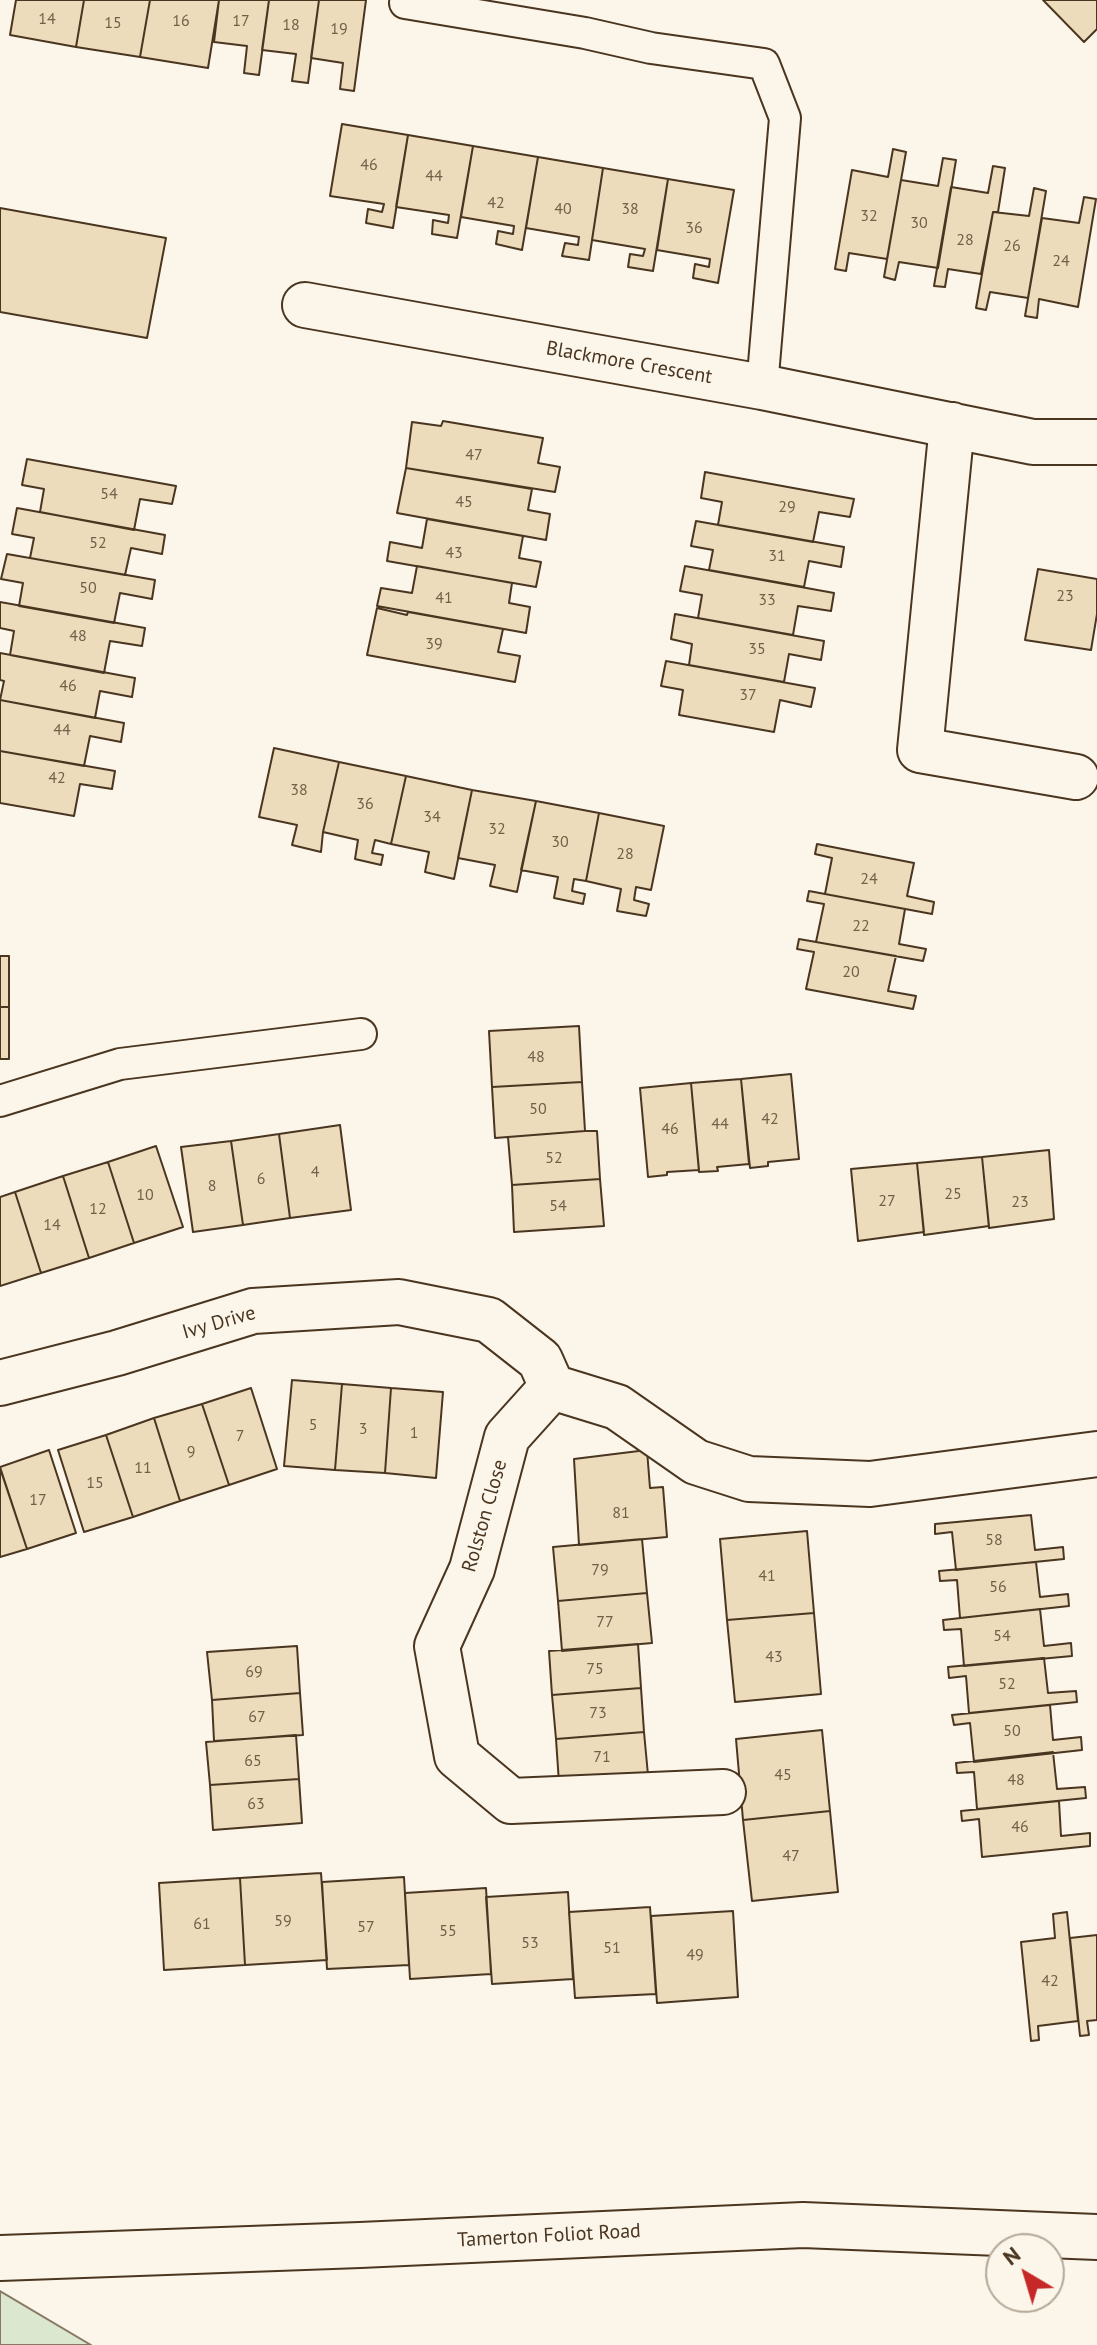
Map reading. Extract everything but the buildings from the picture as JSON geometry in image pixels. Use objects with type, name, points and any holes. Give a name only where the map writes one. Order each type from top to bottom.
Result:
[{"type":"street","name":"Blackmore Crescent","points":[[305,305],[762,387],[1033,442],[1097,442]]},
{"type":"street","points":[[952,425],[920,750],[1076,777]]},
{"type":"street","name":"Ivy Drive","points":[[0,1383],[117,1353],[253,1311],[399,1302],[489,1320],[540,1360],[552,1387]]},
{"type":"street","points":[[552,1387],[617,1407],[696,1462],[749,1479],[870,1484],[1097,1454]]},
{"type":"street","name":"Rolston Close","points":[[552,1387],[507,1437],[472,1569],[437,1646],[457,1756],[511,1801],[723,1792]]},
{"type":"street","name":"Tamerton Foliot Road","points":[[0,2258],[803,2225],[1097,2237]]},
{"type":"lane","points":[[405,3],[585,33],[651,48],[764,64],[785,118],[762,387]]},
{"type":"lane","points":[[0,1101],[120,1064],[361,1034]]},
{"type":"green space","points":[[0,2291],[91,2345],[0,2345]]}]
